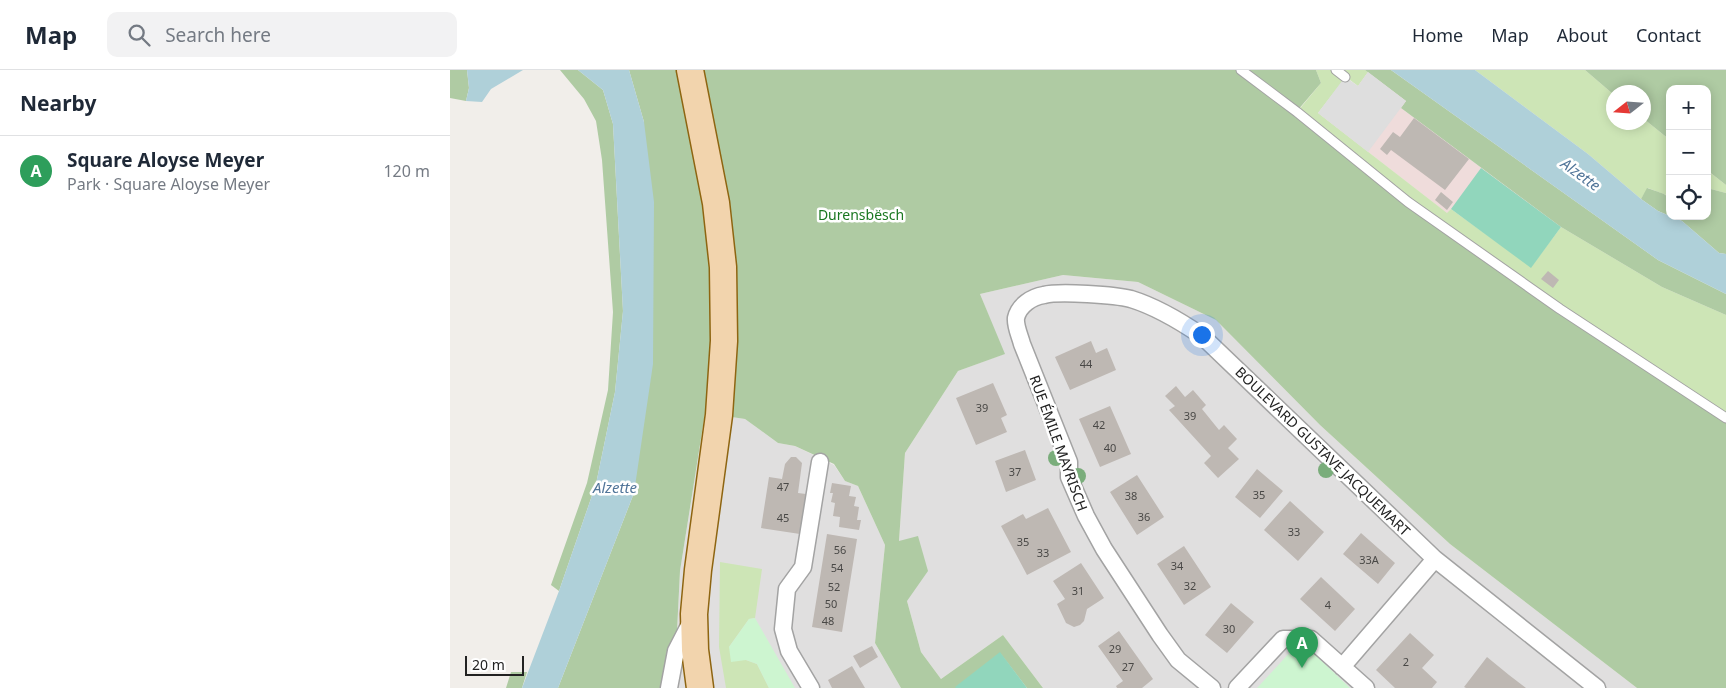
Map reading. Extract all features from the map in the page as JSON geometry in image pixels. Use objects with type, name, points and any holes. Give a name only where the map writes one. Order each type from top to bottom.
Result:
[{"type":"main road","points":[[690,70],[716,203],[723,267],[724,341],[719,415],[698,570],[694,614],[695,650],[700,688]]},
{"type":"street","name":"BOULEVARD GUSTAVE JACQUEMART","points":[[1020,308],[1028,301],[1056,293],[1101,295],[1131,299],[1171,315],[1202,336],[1435,559],[1597,688]]},
{"type":"street","name":"RUE ÉMILE MAYRISCH","points":[[1020,308],[1016,317],[1016,325],[1022,344],[1069,462],[1069,477],[1086,516],[1104,549],[1160,636],[1178,660],[1212,688]]},
{"type":"street","points":[[811,688],[789,651],[783,629],[787,588],[803,566],[820,462]]},
{"type":"street","points":[[1342,667],[1435,559]]},
{"type":"street","points":[[669,688],[676,651],[694,614]]},
{"type":"street","points":[[1237,688],[1283,639],[1311,639],[1366,688]]},
{"type":"lane","points":[[1241,70],[1297,112],[1408,202],[1560,309],[1726,418]]},
{"type":"lane","points":[[1336,70],[1345,77]]},
{"type":"shaded area","points":[[1368,72],[1406,101],[1401,108],[1561,227],[1451,209],[1448,214],[1318,113],[1358,86]]},
{"type":"shaded area","points":[[1368,72],[1406,101],[1368,152],[1318,113],[1345,77],[1358,86]]},
{"type":"shaded area","points":[[1063,275],[1138,282],[1216,320],[1320,425],[1450,544],[1637,688],[1043,688],[1003,635],[941,679],[921,652],[907,601],[899,542],[905,453],[958,371],[1004,354],[980,294]]},
{"type":"shaded area","points":[[705,413],[745,419],[778,443],[795,446],[834,465],[845,481],[858,486],[885,545],[875,643],[901,688],[669,688],[676,651],[680,571]]},
{"type":"green space","points":[[450,70],[467,70],[469,88],[466,101],[450,98]]},
{"type":"green space","points":[[560,70],[578,70],[603,90],[613,124],[623,311],[615,392],[596,484],[559,591],[551,585],[587,483],[608,390],[613,312],[602,160],[596,121],[584,99]]},
{"type":"green space","name":"Durensbësch","points":[[629,70],[1316,70],[1321,83],[1297,111],[1408,202],[1726,418],[1726,688],[1637,688],[1450,544],[1320,425],[1216,320],[1138,282],[1063,275],[980,294],[1005,354],[958,371],[905,453],[899,541],[918,536],[928,571],[907,601],[921,652],[941,679],[1003,635],[1043,688],[1027,688],[1000,653],[956,688],[901,688],[875,643],[885,545],[858,486],[845,481],[834,464],[795,446],[778,443],[745,419],[705,413],[680,571],[676,651],[669,688],[558,688],[634,493],[644,122]]},
{"type":"green space","points":[[1316,70],[1365,70],[1368,72],[1358,86],[1346,77],[1318,113],[1447,213],[1451,209],[1531,267],[1561,227],[1662,287],[1726,315],[1726,418],[1408,202],[1297,112],[1321,83]]},
{"type":"green space","points":[[1365,70],[1391,70],[1658,260],[1726,294],[1726,315],[1662,287],[1561,227],[1401,108],[1406,101]]},
{"type":"green space","points":[[1475,70],[1585,70],[1606,88],[1606,130],[1651,130],[1651,125],[1666,137],[1666,195],[1648,188],[1641,199],[1588,154]]},
{"type":"green space","points":[[1585,70],[1726,70],[1726,185],[1711,173],[1711,85],[1666,85],[1666,137],[1651,125],[1651,85],[1606,85],[1606,88]]},
{"type":"green space","points":[[1481,168],[1561,227],[1531,268],[1451,209]]},
{"type":"green space","points":[[1711,173],[1726,185],[1726,193],[1711,189]]},
{"type":"green space","points":[[1647,188],[1664,194],[1666,195],[1666,214],[1658,211],[1641,199]]},
{"type":"green space","points":[[1711,189],[1726,193],[1726,254],[1719,253],[1680,220],[1711,220]]},
{"type":"green space","points":[[720,562],[762,569],[755,618],[749,619],[729,647],[746,660],[757,664],[769,688],[726,688],[719,647]]},
{"type":"green space","points":[[755,618],[795,688],[769,688],[757,664],[746,660],[731,662],[729,647],[749,619]]},
{"type":"green space","points":[[1307,647],[1350,688],[1257,688],[1293,649]]},
{"type":"green space","points":[[1000,652],[1027,688],[955,687]]},
{"type":"green space","points":[[511,672],[527,672],[522,688],[506,688]]},
{"type":"water","points":[[467,70],[523,70],[491,89],[482,102],[466,101],[469,88]]},
{"type":"water","name":"Alzette","points":[[578,70],[629,70],[644,122],[654,202],[653,364],[634,493],[558,688],[522,688],[559,591],[596,484],[615,392],[623,311],[613,124],[603,90]]},
{"type":"water","name":"Alzette","points":[[1391,70],[1475,70],[1588,154],[1641,199],[1666,214],[1666,220],[1682,221],[1719,253],[1726,254],[1726,294],[1658,260]]},
{"type":"building","points":[[1414,118],[1469,159],[1445,190],[1391,150],[1387,155],[1380,149],[1393,132],[1400,137]]},
{"type":"building","points":[[1441,192],[1453,202],[1447,210],[1435,200]]},
{"type":"building","points":[[1548,271],[1559,280],[1553,288],[1541,279]]},
{"type":"building","points":[[1091,341],[1096,353],[1107,348],[1116,370],[1070,390],[1055,357]]},
{"type":"building","points":[[993,383],[1007,415],[1001,418],[1007,432],[976,445],[956,398]]},
{"type":"building","points":[[1176,386],[1185,397],[1193,390],[1206,405],[1202,409],[1219,430],[1224,425],[1237,439],[1228,448],[1239,459],[1218,478],[1204,463],[1211,456],[1169,410],[1175,406],[1165,396]]},
{"type":"building","points":[[1110,406],[1131,454],[1100,467],[1079,419]]},
{"type":"building","points":[[1025,450],[1036,480],[1006,492],[995,461]]},
{"type":"building","points":[[791,457],[796,457],[802,463],[798,493],[806,494],[800,534],[761,528],[769,477],[782,479],[785,464]]},
{"type":"building","points":[[1257,469],[1283,491],[1260,518],[1235,497]]},
{"type":"building","points":[[1137,475],[1164,517],[1137,535],[1110,492]]},
{"type":"building","points":[[832,483],[851,486],[849,496],[856,497],[854,506],[859,507],[857,520],[861,520],[859,530],[839,527],[840,517],[833,516],[835,503],[831,502],[833,493],[830,493]]},
{"type":"building","points":[[1290,501],[1324,532],[1298,561],[1264,530]]},
{"type":"building","points":[[1048,508],[1071,552],[1027,575],[1001,526],[1023,514],[1026,519]]},
{"type":"building","points":[[1361,533],[1395,563],[1378,584],[1343,554]]},
{"type":"building","points":[[827,534],[857,539],[842,632],[812,627]]},
{"type":"building","points":[[1184,546],[1211,587],[1184,605],[1157,564]]},
{"type":"building","points":[[1081,563],[1104,598],[1087,609],[1084,621],[1074,627],[1066,623],[1057,604],[1065,599],[1053,581]]},
{"type":"building","points":[[1321,577],[1355,609],[1335,631],[1300,599]]},
{"type":"building","points":[[1231,603],[1254,622],[1227,653],[1205,635]]},
{"type":"building","points":[[1119,631],[1153,679],[1142,688],[1117,688],[1116,686],[1123,681],[1098,646]]},
{"type":"building","points":[[1410,633],[1434,655],[1422,668],[1437,682],[1432,688],[1395,688],[1376,670]]},
{"type":"building","points":[[872,646],[878,657],[860,668],[853,656]]},
{"type":"building","points":[[1487,657],[1509,675],[1526,688],[1464,687]]},
{"type":"building","points":[[852,666],[865,688],[832,688],[828,680]]},
{"type":"place","name":"Square Aloyse Meyer","points":[[1302,668]]}]
